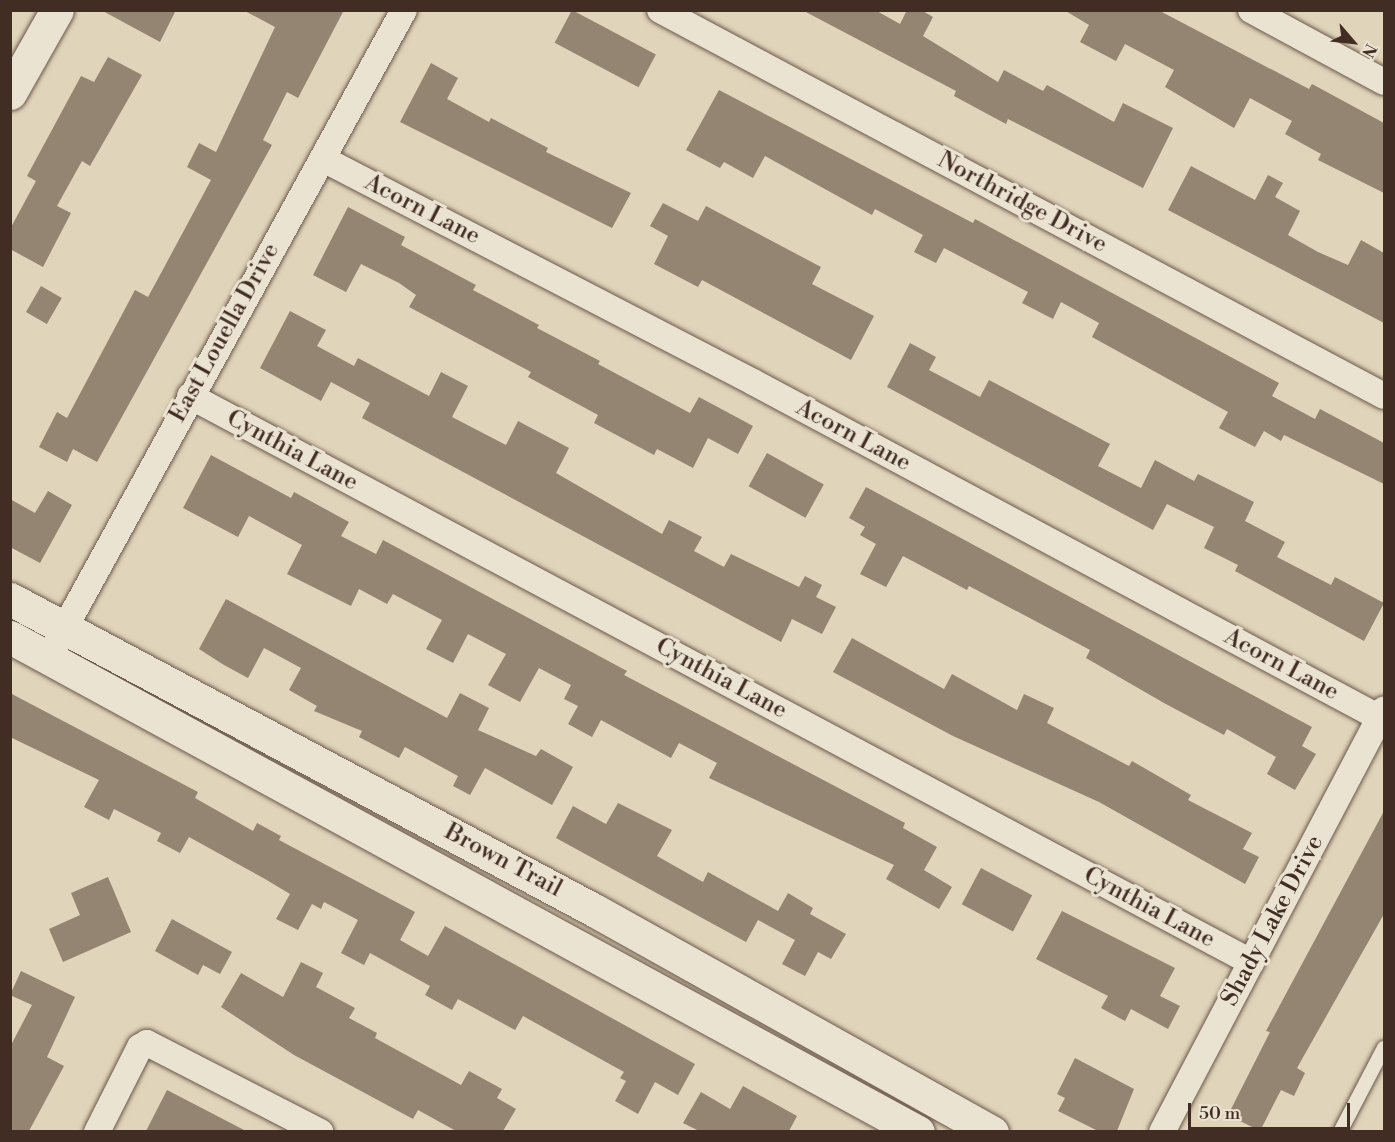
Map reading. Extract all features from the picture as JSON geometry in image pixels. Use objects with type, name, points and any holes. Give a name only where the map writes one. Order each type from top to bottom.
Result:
[{"type":"street","points":[[10,93],[57,10]]},
{"type":"street","name":"East Louella Drive","points":[[49,658],[190,396],[404,10]]},
{"type":"street","name":"Northridge Drive","points":[[660,10],[1384,396]]},
{"type":"street","points":[[1251,10],[1384,82]]},
{"type":"street","name":"Acorn Lane","points":[[323,159],[764,388],[1382,714]]},
{"type":"street","name":"Cynthia Lane","points":[[190,396],[1251,962]]},
{"type":"street","name":"Brown Trail","points":[[10,599],[594,910],[992,1131]]},
{"type":"street","name":"Brown Trail","points":[[10,637],[918,1131]]},
{"type":"street","name":"Shady Lake Drive","points":[[1162,1131],[1382,714]]},
{"type":"street","points":[[576,945],[594,910]]},
{"type":"street","points":[[97,1131],[140,1047],[147,1043],[320,1131]]},
{"type":"lane","points":[[1340,1131],[1384,1048]]},
{"type":"building","points":[[101,10],[176,10],[160,42]]},
{"type":"building","points":[[243,10],[344,10],[298,98],[287,92],[263,140],[272,145],[97,462],[73,449],[67,462],[39,447],[57,412],[67,418],[135,290],[148,297],[211,180],[187,167],[199,143],[216,152],[275,27]]},
{"type":"building","points":[[572,10],[656,55],[639,87],[555,43]]},
{"type":"building","points":[[802,10],[875,10],[900,24],[907,10],[921,10],[933,17],[923,36],[998,82],[1004,70],[1043,91],[1047,85],[1114,122],[1123,103],[1173,128],[1143,188],[1008,119],[1006,124],[954,96],[956,91]]},
{"type":"building","points":[[1064,10],[1158,10],[1309,89],[1312,84],[1384,123],[1384,193],[1318,160],[1321,154],[1285,134],[1292,121],[1250,98],[1234,128],[1165,87],[1174,70],[1125,44],[1116,61],[1080,42],[1089,25]]},
{"type":"building","points":[[108,57],[142,75],[90,166],[82,161],[57,206],[71,213],[43,267],[10,249],[10,229],[36,181],[27,176],[81,76],[94,82]]},
{"type":"building","points":[[431,63],[458,78],[447,99],[489,122],[491,118],[548,148],[546,152],[631,193],[612,228],[400,122]]},
{"type":"building","points":[[719,90],[973,223],[975,219],[1279,383],[1272,396],[1315,419],[1320,409],[1384,443],[1384,484],[1284,435],[1281,441],[1264,431],[1255,447],[1219,428],[1228,412],[1092,337],[1099,323],[1061,302],[1053,319],[1022,303],[1028,292],[944,248],[936,263],[914,252],[923,235],[875,209],[872,215],[765,156],[753,178],[724,162],[720,168],[686,150]]},
{"type":"building","points":[[1191,166],[1255,200],[1268,175],[1283,183],[1275,197],[1300,211],[1288,235],[1318,252],[1348,265],[1361,240],[1384,253],[1384,323],[1168,210]]},
{"type":"building","points":[[663,203],[698,221],[706,206],[821,267],[812,284],[874,316],[851,360],[702,280],[698,287],[654,264],[668,236],[650,226]]},
{"type":"building","points":[[348,207],[405,237],[401,245],[476,285],[473,290],[539,325],[537,328],[600,361],[598,364],[690,413],[699,397],[753,426],[738,454],[708,438],[693,468],[657,449],[654,455],[594,423],[598,415],[528,377],[531,372],[409,307],[416,295],[399,283],[361,264],[346,292],[313,275]]},
{"type":"building","points":[[41,286],[62,298],[47,324],[26,312]]},
{"type":"building","points":[[290,311],[326,330],[317,346],[354,366],[358,358],[429,396],[441,372],[468,386],[452,417],[506,445],[518,421],[569,448],[556,473],[662,534],[669,520],[702,537],[694,551],[724,567],[731,554],[799,587],[805,576],[822,585],[816,597],[836,607],[822,634],[792,619],[781,642],[362,418],[370,403],[331,382],[321,401],[260,368]]},
{"type":"building","points":[[910,343],[936,357],[929,370],[980,397],[989,380],[1110,444],[1098,466],[1141,488],[1155,460],[1194,481],[1198,474],[1254,502],[1245,521],[1285,542],[1277,557],[1331,585],[1335,577],[1384,603],[1364,641],[1235,571],[1238,565],[1204,548],[1214,527],[1167,504],[1153,530],[887,387]]},
{"type":"building","points":[[767,453],[824,485],[805,518],[749,486]]},
{"type":"building","points":[[211,455],[291,498],[294,492],[349,522],[341,536],[376,554],[383,540],[627,671],[624,675],[905,823],[903,828],[937,847],[924,870],[952,887],[939,909],[886,879],[894,865],[709,778],[717,763],[679,743],[671,758],[601,720],[592,737],[568,724],[578,706],[564,699],[571,685],[539,668],[520,702],[488,685],[506,654],[468,634],[453,663],[426,649],[442,620],[393,594],[387,604],[359,589],[351,606],[287,574],[302,545],[249,516],[238,537],[183,508]]},
{"type":"building","points":[[866,487],[1312,727],[1302,746],[1316,754],[1295,790],[1267,774],[1276,757],[1227,729],[1224,735],[1164,703],[1086,658],[1090,650],[969,586],[967,590],[903,556],[886,587],[860,574],[876,544],[860,535],[865,527],[849,518]]},
{"type":"building","points":[[48,491],[72,505],[40,563],[10,547],[10,499],[35,513]]},
{"type":"building","points":[[226,599],[447,718],[460,693],[489,708],[478,730],[536,756],[541,749],[573,767],[552,805],[485,768],[470,795],[453,786],[458,776],[405,747],[399,758],[359,737],[362,731],[314,711],[317,706],[289,690],[301,668],[264,648],[248,678],[224,665],[199,649]]},
{"type":"building","points":[[852,638],[944,689],[952,674],[1017,710],[1024,694],[1054,708],[1047,723],[1129,766],[1132,761],[1191,795],[1188,800],[1252,833],[1243,849],[1259,857],[1245,884],[1099,802],[953,736],[833,672]]},
{"type":"building","points":[[10,693],[198,792],[195,798],[253,831],[257,823],[281,836],[279,840],[415,912],[400,940],[428,956],[445,926],[695,1064],[678,1095],[655,1082],[638,1114],[615,1101],[626,1081],[620,1078],[624,1072],[523,1016],[515,1030],[458,999],[452,1010],[425,995],[430,986],[370,953],[364,965],[341,953],[358,920],[324,902],[321,909],[312,904],[298,930],[276,919],[290,894],[265,879],[189,837],[180,853],[157,841],[161,833],[114,809],[109,820],[84,807],[99,780],[10,737]]},
{"type":"building","points":[[618,803],[672,830],[657,856],[703,882],[708,872],[778,911],[788,893],[813,908],[810,914],[846,934],[831,959],[818,952],[805,976],[782,964],[795,940],[758,920],[746,942],[556,838],[573,806],[606,824]]},
{"type":"building","points":[[1384,811],[1384,914],[1297,1068],[1305,1073],[1294,1096],[1281,1090],[1260,1131],[1228,1115],[1270,1032],[1266,1031]]},
{"type":"building","points":[[981,868],[1032,895],[1013,931],[962,904]]},
{"type":"building","points":[[108,877],[131,932],[63,962],[49,929],[80,915],[71,893]]},
{"type":"building","points":[[1062,911],[1175,968],[1160,996],[1180,1006],[1168,1029],[1131,1009],[1125,1021],[1101,1008],[1108,996],[1036,959]]},
{"type":"building","points":[[172,919],[232,952],[220,974],[203,965],[198,975],[155,951]]},
{"type":"building","points":[[301,962],[323,973],[316,987],[355,1008],[349,1018],[377,1033],[375,1038],[461,1085],[469,1071],[502,1089],[497,1098],[516,1109],[503,1131],[456,1131],[418,1110],[413,1119],[294,1055],[221,1007],[241,973],[283,997]]},
{"type":"building","points":[[21,971],[75,997],[47,1057],[64,1066],[29,1131],[10,1131],[10,1047],[32,1005],[10,995]]},
{"type":"building","points":[[1075,1058],[1134,1089],[1117,1131],[1098,1131],[1058,1111],[1065,1098],[1057,1094]]},
{"type":"building","points":[[743,1086],[797,1116],[789,1131],[699,1131],[683,1123],[701,1092],[730,1109]]},
{"type":"building","points":[[167,1090],[246,1131],[146,1131]]}]
